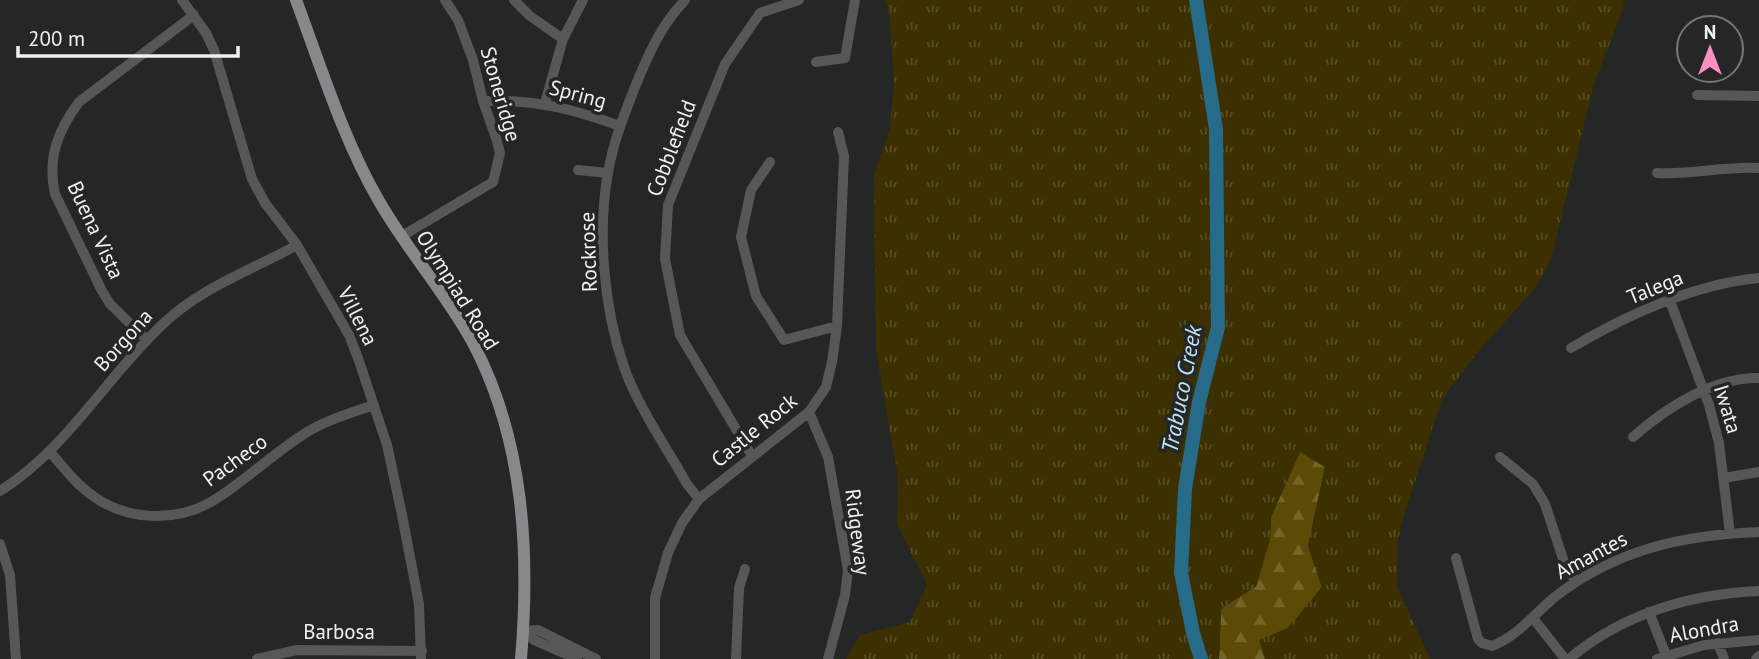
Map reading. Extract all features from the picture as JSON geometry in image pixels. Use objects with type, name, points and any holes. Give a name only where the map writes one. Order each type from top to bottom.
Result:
[{"type":"main road","name":"Olympiad Road","points":[[296,0],[360,166],[380,203],[449,303],[473,343],[491,384],[510,441],[518,481],[525,549],[521,659]]},
{"type":"street","name":"Villena","points":[[182,0],[205,33],[220,66],[251,179],[265,203],[297,245],[349,335],[387,445],[419,604],[422,655]]},
{"type":"street","name":"Stoneridge","points":[[402,236],[493,182],[500,153],[483,101],[474,60],[458,20],[445,0]]},
{"type":"street","points":[[514,0],[530,16],[563,39]]},
{"type":"street","points":[[545,103],[563,39],[583,0]]},
{"type":"street","name":"Rockrose","points":[[685,0],[661,29],[648,54],[620,127],[608,173],[602,229],[611,314],[625,371],[687,484],[699,499]]},
{"type":"street","name":"Cobblefield","points":[[752,456],[680,335],[665,258],[668,205],[724,64],[760,13],[799,0]]},
{"type":"street","points":[[816,62],[845,58],[855,0]]},
{"type":"street","name":"Buena Vista","points":[[147,340],[110,304],[94,277],[55,194],[51,179],[52,159],[56,139],[79,102],[194,15]]},
{"type":"street","points":[[1697,94],[1759,96]]},
{"type":"street","name":"Spring","points":[[483,101],[545,103],[620,127]]},
{"type":"street","name":"Castle Rock","points":[[655,659],[654,598],[668,553],[682,523],[699,499],[809,412],[826,387],[837,326],[844,156],[838,132]]},
{"type":"street","points":[[770,162],[751,190],[741,237],[756,296],[784,340],[837,326]]},
{"type":"street","points":[[1657,173],[1759,168]]},
{"type":"street","points":[[578,170],[608,173]]},
{"type":"street","name":"Borgona","points":[[0,491],[26,474],[50,452],[147,340],[188,303],[297,245]]},
{"type":"street","name":"Talega","points":[[1571,348],[1598,332],[1670,301],[1712,286],[1759,278]]},
{"type":"street","name":"Iwata","points":[[1670,301],[1704,391],[1719,443],[1730,534]]},
{"type":"street","points":[[1633,437],[1678,404],[1704,391],[1738,380],[1759,378]]},
{"type":"street","name":"Pacheco","points":[[50,452],[81,487],[108,506],[136,515],[177,514],[222,496],[306,432],[374,405]]},
{"type":"street","name":"Ridgeway","points":[[809,412],[828,457],[848,570],[845,595],[828,659]]},
{"type":"street","points":[[1500,457],[1533,484],[1545,504],[1565,565],[1576,582]]},
{"type":"street","points":[[1724,478],[1759,472]]},
{"type":"street","name":"Amantes","points":[[1456,558],[1478,639],[1492,646],[1533,618],[1553,598],[1576,582],[1625,555],[1683,539],[1759,532]]},
{"type":"street","points":[[0,544],[10,575],[16,659]]},
{"type":"street","points":[[737,659],[739,588],[745,569]]},
{"type":"street","points":[[1533,618],[1567,659],[1605,632],[1667,605],[1725,593],[1759,591]]},
{"type":"street","points":[[1649,612],[1662,657]]},
{"type":"street","points":[[523,631],[538,630],[577,659]]},
{"type":"street","name":"Alondra","points":[[1662,657],[1718,643],[1759,640]]},
{"type":"street","points":[[555,642],[596,659]]},
{"type":"street","points":[[1718,643],[1724,659]]},
{"type":"street","name":"Barbosa","points":[[257,659],[297,650],[422,655]]},
{"type":"green space","points":[[885,0],[1624,0],[1594,84],[1551,259],[1537,286],[1481,348],[1442,399],[1405,512],[1398,540],[1397,586],[1430,659],[1265,659],[1259,640],[1288,628],[1322,587],[1308,546],[1325,467],[1300,452],[1271,517],[1270,539],[1256,586],[1221,609],[1219,659],[846,659],[860,635],[910,622],[927,585],[897,524],[898,477],[876,351],[874,175],[890,128],[894,83],[890,19]]},
{"type":"green space","points":[[1300,452],[1325,467],[1308,546],[1322,587],[1288,628],[1260,640],[1265,659],[1219,659],[1221,609],[1256,586],[1270,539],[1271,517]]},
{"type":"waterway","name":"Trabuco Creek","points":[[1196,0],[1216,129],[1218,327],[1199,402],[1185,489],[1181,573],[1201,659]]}]
